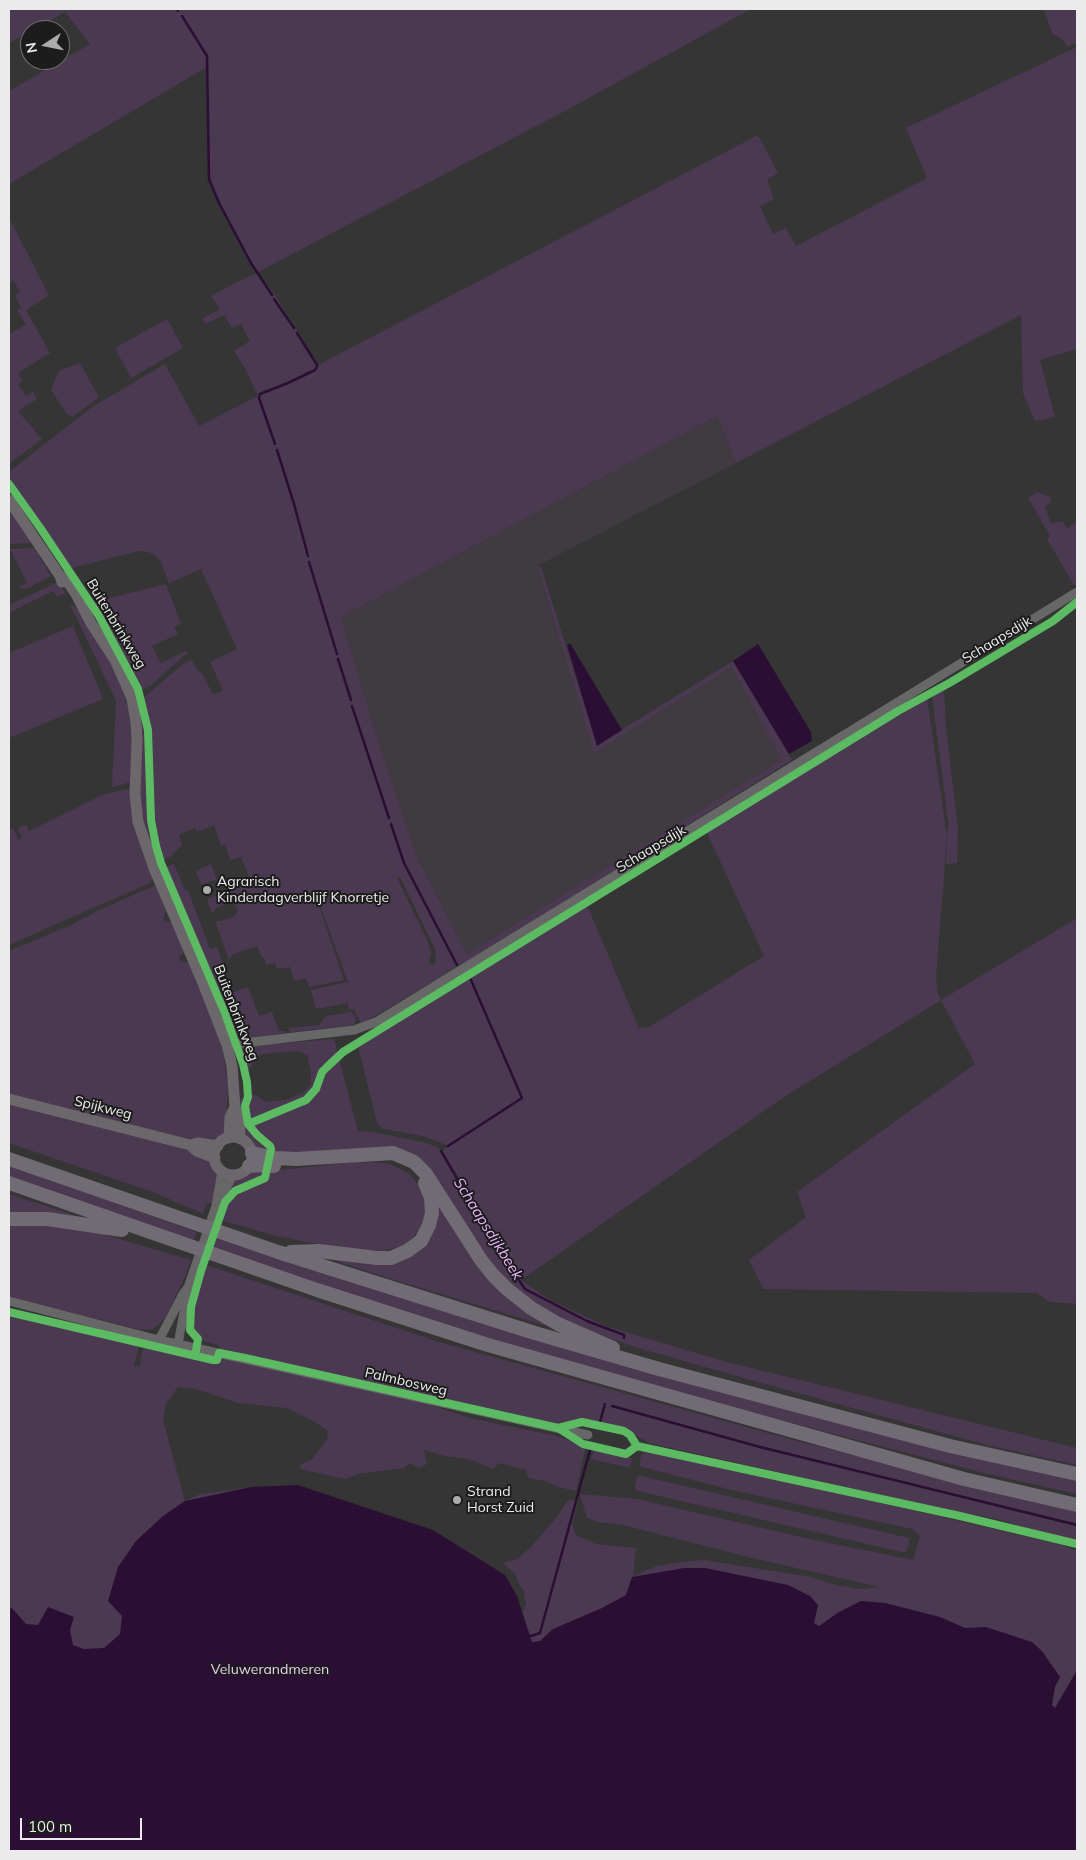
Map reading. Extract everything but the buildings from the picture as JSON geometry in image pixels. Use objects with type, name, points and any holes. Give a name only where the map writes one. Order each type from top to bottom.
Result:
[{"type":"highway","points":[[250,1159],[296,1159],[393,1153],[414,1162],[430,1179],[493,1276],[507,1289],[531,1308],[558,1324],[659,1369]]},
{"type":"highway","points":[[9,1159],[278,1252],[535,1333],[659,1369],[950,1446],[1077,1474]]},
{"type":"highway","points":[[250,1159],[261,1164],[284,1166],[368,1159],[389,1160],[405,1165],[414,1172],[424,1182],[431,1198],[432,1213],[430,1226],[421,1241],[408,1251],[391,1258],[319,1252],[278,1252]]},
{"type":"highway","points":[[9,1183],[317,1290],[496,1348],[964,1479],[1077,1505]]},
{"type":"highway","points":[[9,1219],[48,1219],[118,1230],[147,1232]]},
{"type":"main road","name":"Buitenbrinkweg","points":[[9,500],[60,576],[77,607],[91,623],[122,673],[133,703],[137,741],[135,794],[142,836],[227,1045],[232,1066],[235,1107],[239,1116],[235,1138]]},
{"type":"main road","name":"Spijkweg","points":[[9,1099],[190,1145],[197,1151],[215,1158]]},
{"type":"main road","points":[[235,1138],[248,1144],[250,1159],[239,1174],[228,1173],[216,1163],[215,1158],[218,1146],[223,1141],[235,1138]]},
{"type":"main road","name":"Spijkweg","points":[[190,1145],[198,1143],[218,1146]]},
{"type":"street","name":"Schaapsdijk","points":[[227,1045],[354,1030],[376,1022],[1077,592]]},
{"type":"street","points":[[178,1344],[189,1285],[228,1173]]},
{"type":"street","points":[[159,1340],[189,1285]]},
{"type":"street","name":"Palmbosweg","points":[[9,1301],[159,1340],[588,1435]]},
{"type":"shaded area","points":[[717,416],[736,463],[537,566],[594,753],[732,667],[783,760],[467,954],[416,855],[380,747],[341,617]]},
{"type":"shaded area","points":[[570,643],[622,730],[597,746],[567,645]]},
{"type":"shaded area","points":[[758,644],[811,732],[812,741],[789,754],[733,661]]},
{"type":"shaded area","name":"Veluwerandmeren","points":[[298,1485],[433,1530],[505,1575],[517,1596],[532,1642],[540,1641],[553,1629],[602,1608],[626,1595],[632,1577],[684,1568],[705,1568],[788,1585],[810,1596],[818,1605],[814,1623],[819,1626],[839,1612],[861,1601],[885,1603],[940,1617],[965,1628],[986,1627],[1032,1642],[1042,1651],[1060,1677],[1055,1687],[1052,1705],[1055,1708],[1077,1670],[1077,1851],[9,1851],[9,1615],[11,1607],[26,1624],[38,1625],[48,1607],[74,1617],[70,1630],[73,1645],[84,1649],[104,1648],[120,1634],[122,1616],[108,1601],[118,1567],[136,1541],[163,1516],[185,1501],[251,1487]]},
{"type":"green space","points":[[9,9],[751,9],[563,112],[258,272],[239,242],[210,181],[208,168],[207,67],[9,184],[9,91],[45,70],[70,70],[70,56],[90,44],[65,12],[51,20],[20,20],[20,37],[9,43]]},
{"type":"green space","points":[[1041,9],[1077,9],[1077,43],[1067,47],[1063,40],[1052,33],[1044,10]]},
{"type":"green space","points":[[1077,47],[1077,349],[1040,360],[1055,417],[1035,421],[1023,393],[1021,315],[736,463],[717,416],[341,617],[380,747],[416,855],[467,954],[782,760],[732,667],[594,753],[537,565],[541,567],[597,745],[733,661],[792,760],[462,965],[361,1024],[354,1009],[349,1010],[348,1003],[316,1009],[311,990],[348,982],[318,903],[344,980],[309,987],[306,978],[294,981],[290,967],[277,969],[275,963],[266,965],[264,957],[262,958],[257,946],[233,954],[229,960],[215,921],[235,916],[238,911],[231,902],[216,908],[212,914],[207,899],[252,883],[241,857],[230,860],[225,844],[221,846],[214,825],[197,832],[195,828],[179,835],[182,845],[172,856],[162,860],[155,830],[152,741],[143,698],[182,665],[192,660],[198,671],[202,673],[213,695],[223,690],[210,662],[237,649],[201,569],[169,583],[161,562],[156,556],[149,552],[139,551],[72,568],[80,580],[78,580],[9,481],[9,472],[92,407],[165,364],[199,426],[258,396],[245,368],[234,351],[250,341],[241,324],[232,328],[224,315],[205,324],[202,319],[220,309],[211,296],[258,273],[276,297],[318,365],[758,135],[778,173],[767,180],[774,199],[760,206],[773,234],[786,228],[796,246],[927,178],[906,128]],"holes":[[[400,877],[436,951],[435,965],[429,963],[431,953],[429,944],[397,878]]]},
{"type":"green space","points":[[9,218],[49,295],[26,310],[50,353],[18,373],[23,381],[18,384],[26,396],[33,392],[37,399],[18,411],[42,439],[9,464],[9,334],[26,325],[17,310],[21,308],[15,295],[20,292],[13,280],[9,285]]},
{"type":"green space","points":[[167,319],[183,348],[131,378],[115,348]]},
{"type":"green space","points":[[80,363],[98,396],[97,399],[72,417],[66,413],[51,390],[59,371]]},
{"type":"green space","points":[[1037,492],[1050,497],[1051,503],[1045,506],[1051,524],[1063,521],[1067,528],[1077,522],[1077,585],[1074,585],[1047,539],[1050,536],[1028,498]]},
{"type":"green space","points":[[9,506],[31,543],[9,544]]},
{"type":"green space","points":[[34,548],[51,576],[26,589],[17,588],[27,583],[10,549]]},
{"type":"green space","points":[[56,583],[60,584],[65,593],[57,597],[53,591],[10,612],[9,605]]},
{"type":"green space","points":[[166,584],[181,624],[174,627],[178,634],[152,646],[161,663],[186,651],[187,653],[150,686],[141,690],[106,624],[84,591],[86,589],[94,602]]},
{"type":"green space","points":[[73,605],[80,612],[113,665],[129,702],[132,725],[131,782],[112,787],[116,701],[70,607]]},
{"type":"green space","points":[[73,626],[103,699],[9,738],[9,653]]},
{"type":"green space","points":[[944,690],[946,728],[958,829],[957,863],[946,864],[948,821],[932,696]]},
{"type":"green space","points":[[927,698],[947,837],[936,977],[941,1000],[784,1097],[521,1280],[550,1300],[608,1327],[727,1362],[1077,1448],[1077,1465],[987,1445],[635,1347],[589,1331],[540,1308],[497,1271],[416,1157],[272,1155],[270,1144],[251,1125],[247,1106],[250,1095],[256,1095],[266,1102],[285,1100],[303,1093],[311,1084],[311,1073],[308,1056],[299,1051],[260,1055],[247,1073],[239,1048],[334,1039],[358,1131],[423,1142],[442,1151],[449,1146],[423,1136],[383,1129],[377,1123],[358,1046],[587,905],[639,1028],[649,1027],[764,956],[707,833],[720,823]]},
{"type":"green space","points":[[145,722],[150,826],[158,859],[155,859],[146,834],[140,802],[141,724]]},
{"type":"green space","points":[[126,789],[131,790],[153,878],[150,883],[9,945],[9,830],[13,828],[18,840],[22,838],[18,828],[26,825],[29,831],[102,795]]},
{"type":"green space","points":[[174,864],[185,890],[188,890],[210,949],[217,947],[230,983],[229,986],[216,990],[165,867]]},
{"type":"green space","points":[[211,864],[217,879],[201,885],[196,871]]},
{"type":"green space","points":[[156,885],[166,912],[163,918],[165,922],[172,922],[184,950],[183,954],[179,957],[181,962],[189,962],[218,1032],[225,1063],[228,1086],[226,1130],[222,1137],[213,1141],[185,1139],[9,1094],[9,951],[71,925],[97,911]]},
{"type":"green space","points":[[1077,918],[1077,1304],[1050,1302],[1037,1293],[763,1289],[749,1260],[806,1217],[797,1192],[975,1064],[941,1000]]},
{"type":"green space","points":[[248,987],[259,1016],[272,1012],[279,1031],[285,1031],[286,1033],[244,1039],[236,1038],[220,997]]},
{"type":"green space","points":[[351,1012],[356,1017],[354,1025],[290,1032],[289,1028],[319,1025],[326,1016]]},
{"type":"green space","points":[[244,1095],[246,1096],[244,1103],[246,1123],[250,1131],[268,1146],[269,1150],[255,1149],[244,1133],[240,1100]]},
{"type":"green space","points":[[9,1104],[173,1146],[200,1155],[212,1163],[217,1174],[212,1204],[207,1203],[203,1214],[153,1192],[9,1143]]},
{"type":"green space","points":[[366,1161],[390,1164],[408,1173],[419,1185],[424,1196],[426,1210],[423,1221],[414,1237],[401,1246],[384,1251],[343,1249],[272,1235],[222,1220],[231,1196],[240,1190],[264,1181],[268,1177],[270,1169],[279,1170]]},
{"type":"green space","points":[[9,1165],[197,1232],[193,1242],[9,1178]]},
{"type":"green space","points":[[266,1168],[265,1175],[262,1178],[238,1187],[229,1194],[220,1211],[233,1181],[250,1171]]},
{"type":"green space","points":[[433,1190],[482,1267],[570,1333],[312,1253],[355,1260],[415,1249]]},
{"type":"green space","points":[[9,1194],[92,1221],[9,1214]]},
{"type":"green space","points":[[9,1224],[48,1225],[92,1231],[191,1260],[165,1319],[153,1329],[142,1330],[9,1297]]},
{"type":"green space","points":[[216,1237],[412,1300],[1077,1478],[1077,1494],[984,1473],[616,1377],[409,1314],[212,1248]]},
{"type":"green space","points":[[206,1265],[439,1342],[793,1440],[1077,1510],[1077,1540],[1040,1532],[997,1519],[948,1510],[649,1443],[627,1431],[613,1427],[584,1421],[555,1423],[220,1349],[218,1345],[199,1338],[191,1327],[192,1308]]},
{"type":"green space","name":"Veluwerandmeren","points":[[9,1313],[139,1346],[134,1366],[140,1366],[143,1347],[210,1362],[217,1362],[222,1358],[422,1402],[470,1418],[556,1436],[586,1446],[576,1491],[558,1487],[546,1481],[528,1478],[526,1470],[499,1463],[493,1469],[469,1459],[445,1456],[424,1450],[427,1464],[419,1468],[410,1463],[404,1468],[358,1474],[346,1479],[303,1470],[300,1467],[301,1464],[311,1460],[327,1440],[328,1431],[287,1408],[238,1403],[196,1389],[178,1387],[166,1404],[163,1420],[185,1501],[201,1494],[251,1487],[515,1598],[523,1612],[526,1605],[524,1592],[515,1574],[503,1563],[517,1559],[531,1547],[556,1518],[569,1499],[578,1501],[572,1524],[576,1535],[596,1544],[636,1548],[633,1576],[657,1566],[704,1560],[811,1577],[836,1585],[860,1589],[880,1587],[752,1558],[623,1525],[598,1522],[587,1518],[580,1494],[637,1499],[810,1539],[913,1560],[920,1536],[912,1529],[732,1490],[642,1467],[639,1464],[642,1453],[648,1452],[916,1511],[1062,1545],[1077,1551],[1077,1851],[9,1851]]},
{"type":"green space","points":[[595,1448],[632,1458],[630,1468],[591,1459]]},
{"type":"green space","points":[[637,1476],[909,1538],[909,1544],[906,1552],[902,1552],[638,1491],[635,1488]]},
{"type":"waterway","name":"Schaapsdijkbeek","points":[[182,16],[207,56],[209,179],[219,203],[251,263],[272,295]]},
{"type":"waterway","name":"Schaapsdijkbeek","points":[[274,299],[294,328]]},
{"type":"waterway","name":"Schaapsdijkbeek","points":[[275,444],[259,398],[260,394],[288,383],[315,370],[317,367],[297,333]]},
{"type":"waterway","name":"Schaapsdijkbeek","points":[[277,450],[308,556]]},
{"type":"waterway","name":"Schaapsdijkbeek","points":[[309,562],[337,654]]},
{"type":"waterway","name":"Schaapsdijkbeek","points":[[338,659],[351,700]]},
{"type":"waterway","name":"Schaapsdijkbeek","points":[[352,706],[389,818]]},
{"type":"waterway","name":"Schaapsdijkbeek","points":[[391,824],[404,863],[457,965]]},
{"type":"waterway","name":"Schaapsdijkbeek","points":[[448,1146],[522,1098],[471,980]]},
{"type":"waterway","name":"Schaapsdijkbeek","points":[[441,1151],[503,1257],[525,1289],[587,1321],[624,1335],[624,1338]]},
{"type":"waterway","name":"Schaapsdijkbeek","points":[[600,1422],[605,1404]]},
{"type":"waterway","points":[[612,1406],[760,1447],[1077,1525]]},
{"type":"waterway","name":"Schaapsdijkbeek","points":[[531,1636],[540,1633],[590,1450]]},
{"type":"cycle path","points":[[9,484],[99,616],[138,689],[148,730],[151,820],[156,846],[161,863],[224,1011],[243,1064],[247,1082],[248,1097],[245,1106],[248,1124],[271,1149],[265,1178],[235,1191],[225,1202],[201,1271],[191,1307],[190,1330],[198,1339],[195,1356]]},
{"type":"cycle path","points":[[248,1124],[306,1100],[316,1089],[322,1072],[343,1052],[898,711],[951,682],[1053,621],[1077,602]]},
{"type":"cycle path","points":[[9,1312],[213,1360],[217,1360],[219,1353],[245,1358],[558,1428],[583,1444],[626,1454],[637,1446]]},
{"type":"cycle path","points":[[558,1428],[582,1422],[624,1431],[630,1435],[637,1446]]},
{"type":"cycle path","points":[[637,1446],[960,1516],[1077,1544]]},
{"type":"place","name":"Agrarisch Kinderdagverblijf Knorretje","points":[[207,890]]},
{"type":"place","name":"Strand Horst Zuid","points":[[457,1500]]}]
